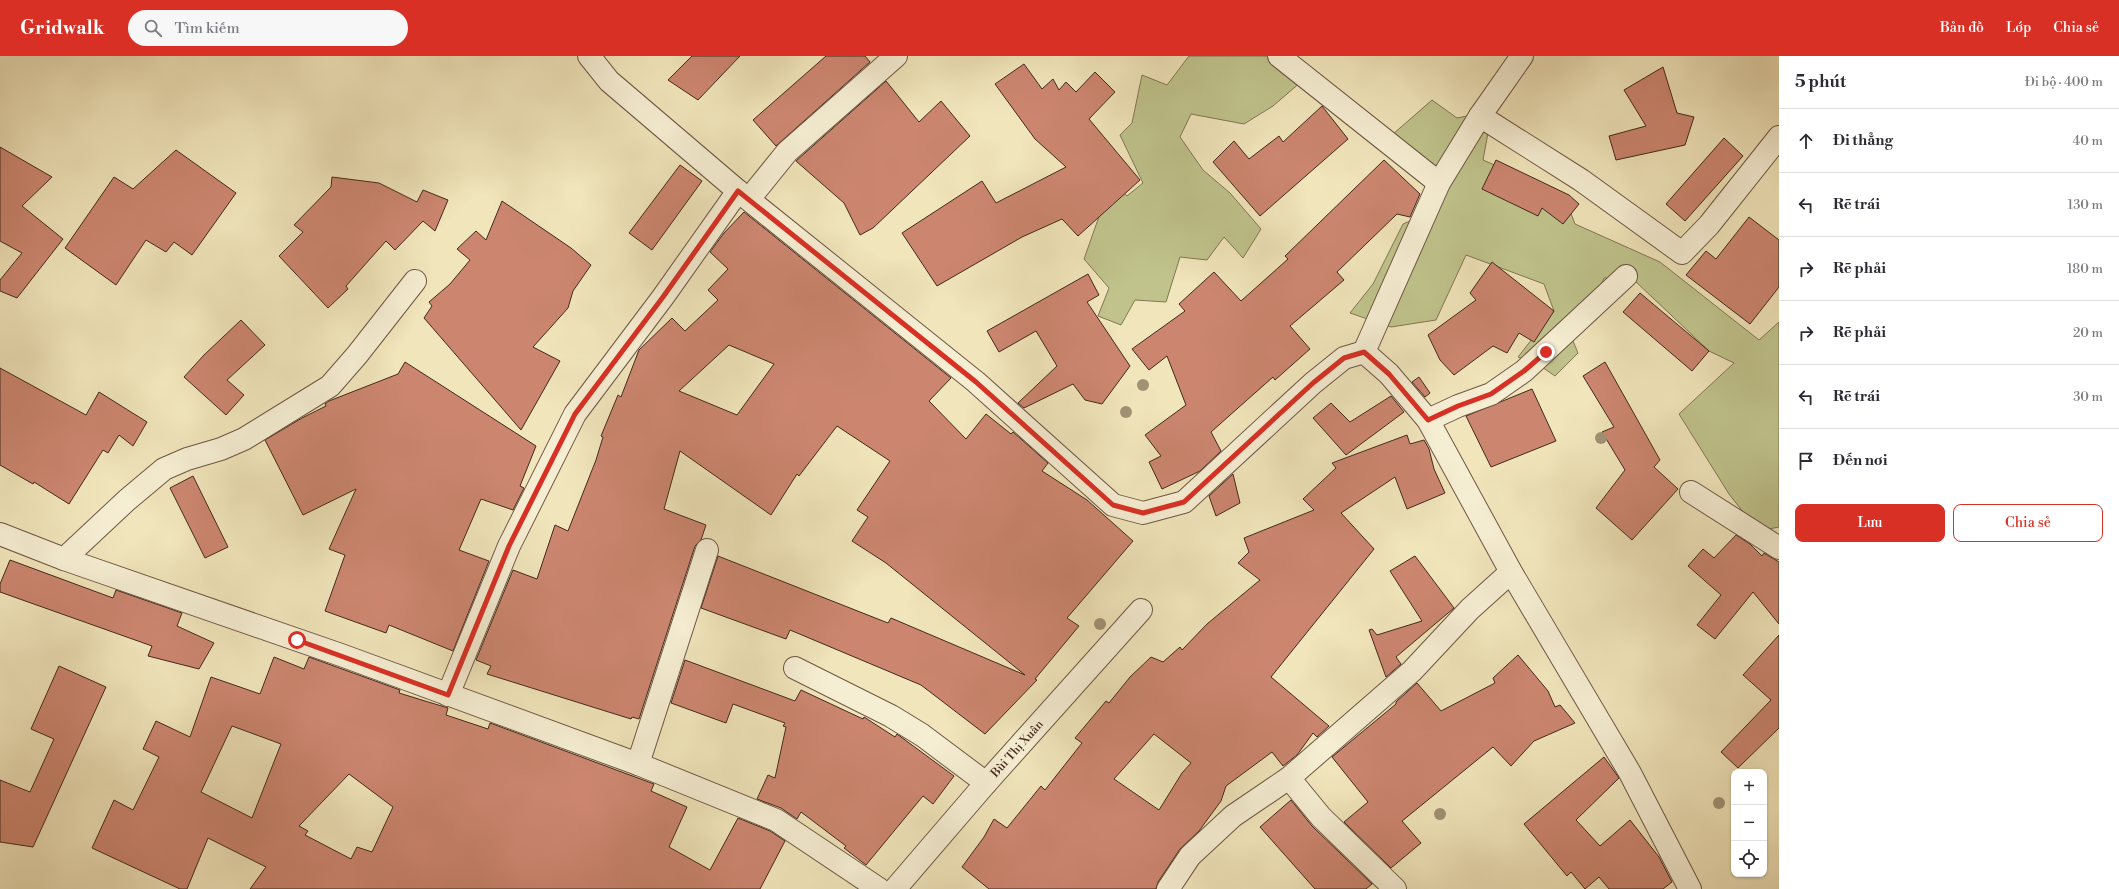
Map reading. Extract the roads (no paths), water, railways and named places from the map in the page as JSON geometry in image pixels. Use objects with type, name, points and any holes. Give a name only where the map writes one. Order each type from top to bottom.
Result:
[{"type":"street","points":[[589,56],[609,81],[744,195],[976,382],[1113,505],[1143,513],[1184,502],[1313,383],[1344,358],[1364,352],[1438,183],[1480,116],[1522,56]]},
{"type":"street","points":[[448,695],[509,546],[575,414],[663,297],[744,195],[787,152],[896,56]]},
{"type":"street","points":[[1280,56],[1438,183]]},
{"type":"street","points":[[1480,116],[1581,180],[1682,253],[1708,225],[1779,137]]},
{"type":"street","points":[[1428,420],[1458,406],[1491,394],[1524,371],[1626,276]]},
{"type":"street","points":[[64,559],[127,500],[164,469],[187,458],[221,449],[244,439],[330,386],[358,355],[415,281]]},
{"type":"street","points":[[1364,352],[1389,374],[1428,420],[1511,572],[1630,773],[1690,889]]},
{"type":"street","points":[[1691,492],[1779,548]]},
{"type":"street","points":[[0,534],[64,559],[341,655],[638,764],[776,820],[878,889]]},
{"type":"street","points":[[638,764],[707,550]]},
{"type":"street","points":[[1168,889],[1190,856],[1233,816],[1289,778],[1412,671],[1470,609],[1511,572]]},
{"type":"street","name":"Bùi Thị Xuân","points":[[895,889],[986,783],[1140,610]]},
{"type":"street","points":[[796,668],[891,716],[922,735],[986,783]]},
{"type":"street","points":[[1289,778],[1321,817],[1394,889]]}]
